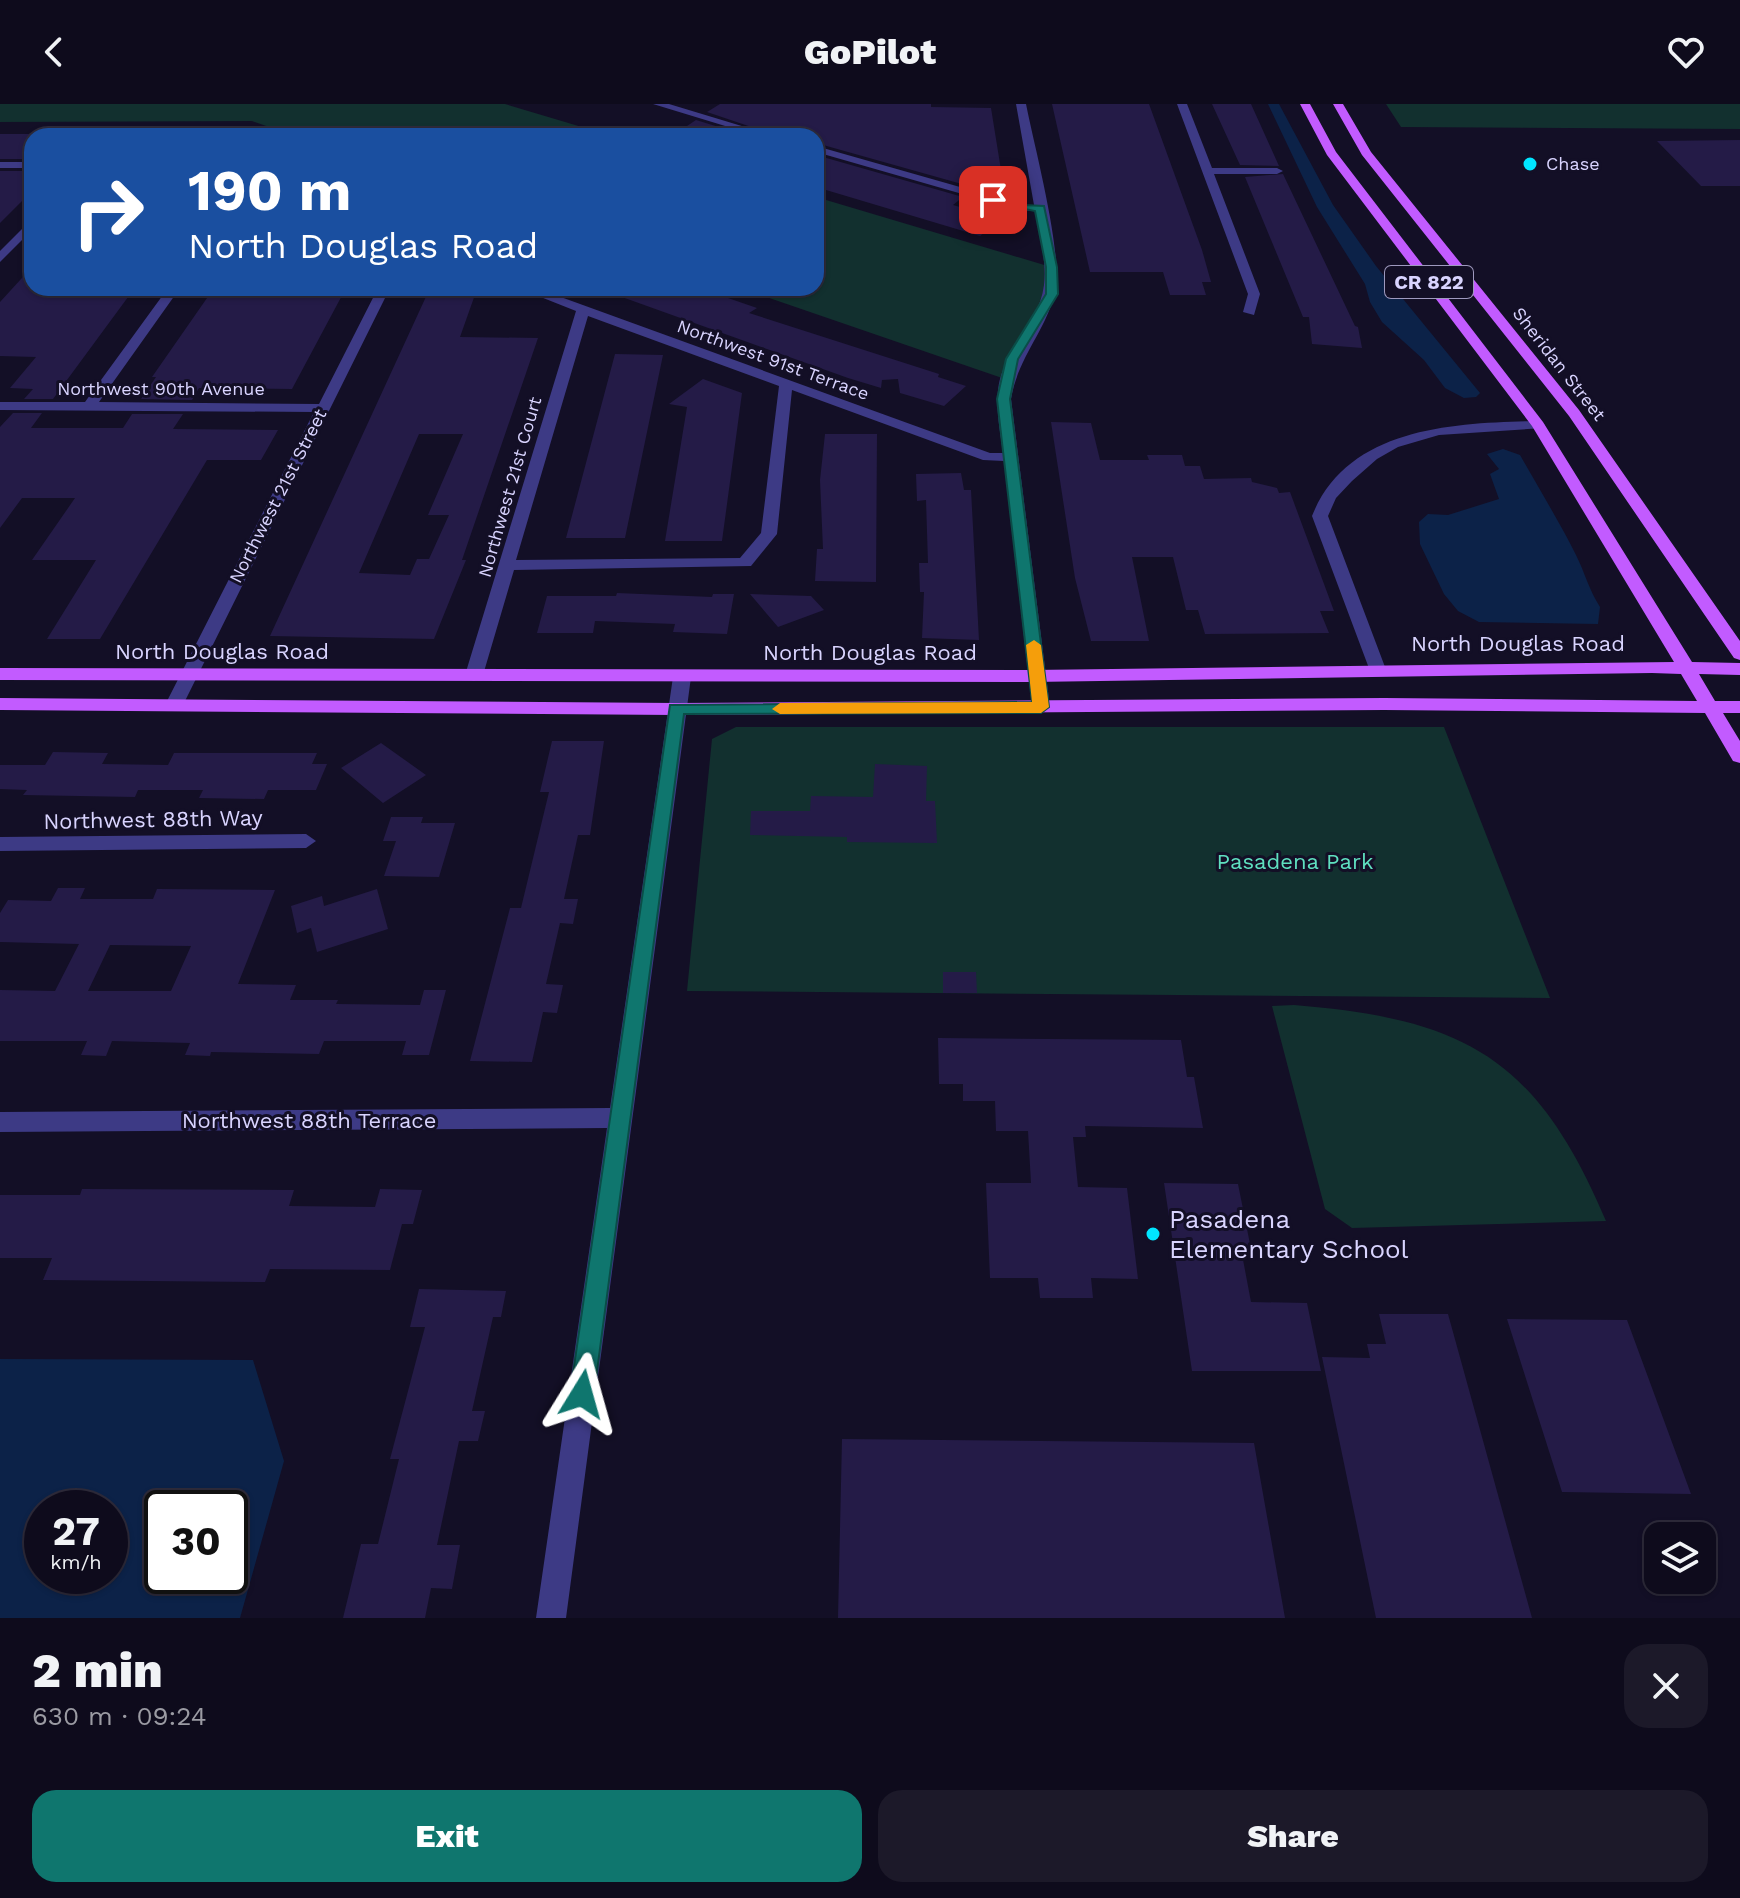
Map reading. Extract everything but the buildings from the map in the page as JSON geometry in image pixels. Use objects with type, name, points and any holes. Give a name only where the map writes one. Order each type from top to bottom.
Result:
[{"type":"main road","name":"CR 822","points":[[1305,104],[1331,153],[1538,425],[1740,756]]},
{"type":"main road","name":"Sheridan Street","points":[[1338,104],[1366,153],[1574,413],[1740,654]]},
{"type":"main road","name":"North Douglas Road","points":[[0,674],[1038,676],[1376,667],[1740,669]]},
{"type":"main road","points":[[0,704],[676,709],[1373,704],[1740,707]]},
{"type":"street","points":[[658,104],[742,128]]},
{"type":"street","points":[[1021,104],[1051,267],[1052,294],[1012,359],[1005,379],[1004,399],[1041,707]]},
{"type":"street","points":[[1182,104],[1254,294],[1249,312]]},
{"type":"street","points":[[824,151],[1022,208],[1040,208]]},
{"type":"street","points":[[0,165],[24,165]]},
{"type":"street","points":[[1208,171],[1277,171]]},
{"type":"street","points":[[0,258],[24,232]]},
{"type":"street","points":[[89,406],[168,296]]},
{"type":"street","name":"Northwest 21st Street","points":[[174,705],[380,296]]},
{"type":"street","name":"Northwest 91st Terrace","points":[[545,296],[988,457],[1011,457]]},
{"type":"street","name":"Northwest 21st Court","points":[[474,675],[583,310]]},
{"type":"street","points":[[509,565],[745,563],[769,534],[786,383]]},
{"type":"street","name":"Northwest 90th Avenue","points":[[0,406],[322,408]]},
{"type":"street","points":[[1376,667],[1320,516],[1327,495],[1368,457],[1409,437],[1467,427],[1538,425]]},
{"type":"street","points":[[551,1618],[618,1118],[682,677]]},
{"type":"street","name":"Northwest 88th Way","points":[[0,844],[306,841]]},
{"type":"street","name":"Northwest 88th Terrace","points":[[0,1122],[618,1118]]},
{"type":"green space","points":[[0,104],[505,104],[585,128],[272,128],[252,121],[0,122]]},
{"type":"green space","points":[[1386,104],[1740,104],[1740,129],[1401,127]]},
{"type":"green space","points":[[824,199],[1051,267],[1052,284],[1005,379],[763,296],[824,296]]},
{"type":"green space","name":"Pasadena Park","points":[[736,727],[1444,727],[1550,998],[687,991],[712,739]]},
{"type":"green space","points":[[1294,1005],[1406,1022],[1451,1037],[1489,1058],[1523,1085],[1552,1121],[1580,1166],[1606,1221],[1352,1228],[1325,1209],[1272,1006]]},
{"type":"water","points":[[1268,104],[1279,104],[1333,205],[1376,266],[1480,393],[1476,397],[1464,398],[1445,388],[1424,360],[1382,322],[1370,302],[1365,284],[1317,207]]},
{"type":"water","points":[[1503,449],[1520,455],[1563,530],[1600,607],[1598,624],[1479,622],[1458,611],[1444,594],[1420,544],[1419,522],[1428,514],[1448,515],[1499,499],[1490,474],[1499,469],[1487,454]]},
{"type":"water","points":[[0,1359],[253,1360],[284,1461],[248,1589],[248,1490],[144,1490],[144,1594],[247,1594],[240,1618],[0,1618]]},
{"type":"slow traffic","points":[[780,709],[1041,707],[1034,645]]},
{"type":"place","name":"Chase","points":[[1530,164]]},
{"type":"place","name":"Pasadena Elementary School","points":[[1153,1234]]},
{"type":"route","points":[[582,1394],[676,709],[1041,707],[1004,399],[1005,379],[1012,359],[1052,294],[1051,267],[1040,208],[1022,208],[993,200]]}]
